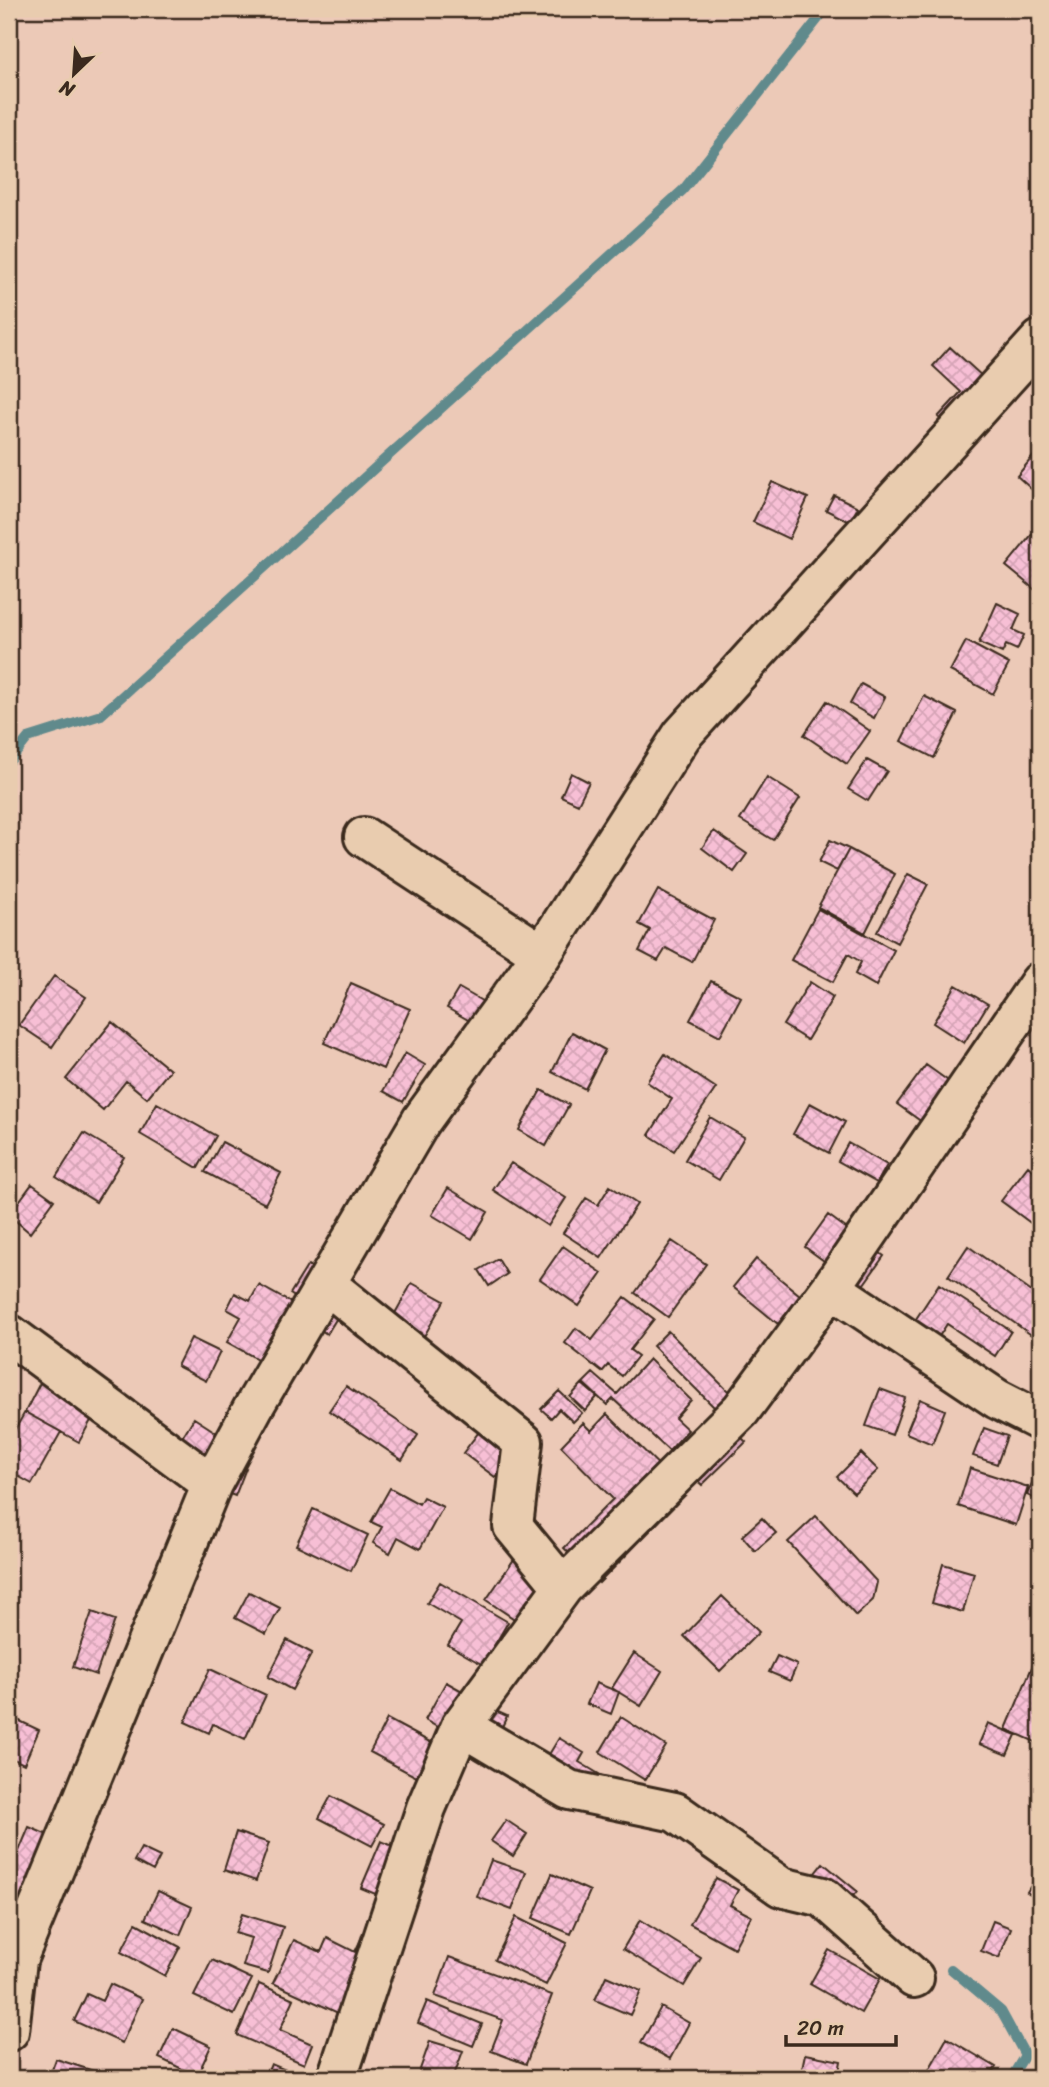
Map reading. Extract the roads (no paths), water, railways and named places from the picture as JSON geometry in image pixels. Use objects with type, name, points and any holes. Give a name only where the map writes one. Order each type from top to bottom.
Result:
[{"type":"street","points":[[9,2031],[21,1920],[212,1485],[421,1121],[542,954],[682,735],[1040,340]]},
{"type":"street","points":[[364,837],[542,954]]},
{"type":"street","points":[[337,2078],[426,1808],[461,1726],[563,1587],[741,1410],[831,1288],[1040,982]]},
{"type":"street","points":[[326,1284],[523,1442],[513,1526],[563,1587]]},
{"type":"street","points":[[831,1288],[997,1399],[1040,1422]]},
{"type":"street","points":[[9,1334],[212,1485]]},
{"type":"street","points":[[461,1726],[569,1790],[675,1812],[780,1887],[823,1897],[914,1978]]},
{"type":"waterway","points":[[9,762],[28,738],[101,715],[683,190],[826,9]]},
{"type":"waterway","points":[[951,1969],[1001,2011],[1025,2055],[1011,2078]]}]
